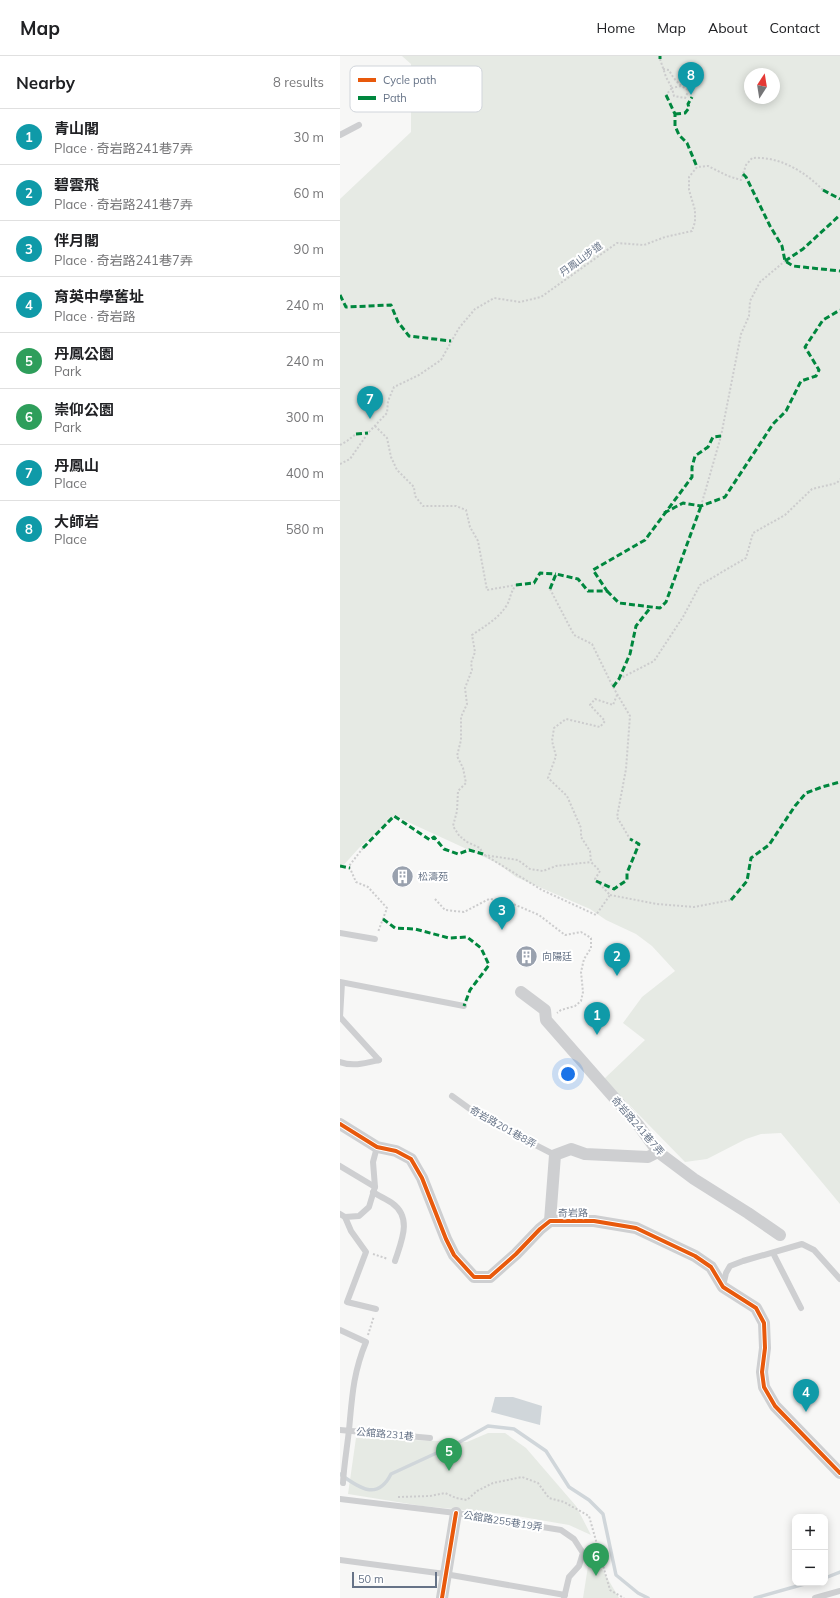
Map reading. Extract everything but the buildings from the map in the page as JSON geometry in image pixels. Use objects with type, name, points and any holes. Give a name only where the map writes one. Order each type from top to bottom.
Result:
[{"type":"street","name":"奇岩路241巷7弄","points":[[521,992],[545,1010],[546,1020],[639,1126],[658,1152],[694,1179],[780,1235]]},
{"type":"street","name":"奇岩路","points":[[340,1124],[377,1147],[396,1151],[411,1159],[422,1178],[446,1239],[454,1255],[474,1277],[490,1277],[516,1254],[540,1229],[550,1222],[594,1221],[636,1228],[695,1256],[711,1267],[723,1287],[756,1308],[764,1323],[765,1348],[762,1372],[764,1387],[776,1406],[840,1472]]},
{"type":"street","points":[[550,1222],[555,1155],[571,1149],[585,1154],[648,1156],[658,1152]]},
{"type":"street","points":[[442,1598],[456,1514]]},
{"type":"lane","points":[[340,135],[359,125]]},
{"type":"lane","points":[[340,933],[375,939]]},
{"type":"lane","points":[[340,1062],[346,1065],[357,1065],[379,1060],[340,1017],[341,982],[464,1006]]},
{"type":"lane","name":"奇岩路201巷8弄","points":[[452,1096],[481,1116],[555,1155]]},
{"type":"lane","points":[[376,1309],[347,1302],[366,1252],[350,1231],[342,1215],[359,1216],[369,1206],[374,1190],[373,1162],[377,1147]]},
{"type":"lane","points":[[340,1166],[393,1204],[403,1216],[404,1231],[395,1261]]},
{"type":"lane","points":[[723,1287],[726,1273],[730,1266],[802,1244],[814,1250],[840,1278]]},
{"type":"lane","points":[[773,1253],[802,1308]]},
{"type":"lane","points":[[340,1330],[366,1342],[359,1360],[351,1394],[349,1431],[342,1483]]},
{"type":"lane","name":"公舘路231巷","points":[[340,1430],[430,1438]]},
{"type":"lane","name":"公舘路255巷19弄","points":[[340,1499],[456,1514],[561,1530],[574,1539],[583,1553],[579,1566],[569,1577],[564,1596]]},
{"type":"lane","points":[[340,1560],[445,1574],[564,1596]]},
{"type":"lane","points":[[815,1598],[840,1591]]},
{"type":"path","points":[[660,59],[663,69],[672,88],[674,96],[685,98],[690,91],[681,86],[669,70],[663,69]]},
{"type":"path","points":[[666,95],[672,88],[681,86]]},
{"type":"path","points":[[701,506],[721,436],[741,334],[749,316],[750,301],[760,282],[785,261]]},
{"type":"path","points":[[375,426],[387,438],[390,457],[397,470],[414,487],[416,496],[423,506],[456,506],[466,510],[470,527],[478,541],[487,590],[516,586],[511,592],[507,604],[497,619],[472,635],[475,652],[470,663],[472,670],[465,688],[467,704],[461,717],[461,740],[457,756],[466,783],[458,791],[457,811],[453,826],[465,842],[480,848],[483,854],[542,890],[596,915],[609,894]]},
{"type":"path","points":[[340,444],[356,434]]},
{"type":"path","points":[[618,679],[654,661],[683,617],[700,585],[746,558],[753,533],[785,515],[812,488],[837,482],[840,479]]},
{"type":"path","points":[[550,589],[574,635],[592,644],[617,695],[630,716],[626,769],[617,817],[630,840]]},
{"type":"path","points":[[617,695],[613,704],[595,699],[590,705],[605,721],[600,727],[566,719],[554,728],[552,741],[556,756],[548,778],[567,796],[581,828],[582,837],[590,851],[591,862],[600,871],[595,879],[609,894],[657,904],[694,907],[731,900]]},
{"type":"path","points":[[363,848],[349,866],[356,882],[368,886],[387,908],[375,939]]},
{"type":"path","points":[[483,854],[518,860],[530,869],[543,870],[556,866],[591,862]]},
{"type":"path","points":[[435,899],[445,910],[464,912],[489,899],[504,900],[539,915],[565,935],[581,932],[591,938],[591,948],[584,959],[581,972],[583,992],[581,1001],[575,1006],[561,1010],[546,1020]]},
{"type":"path","points":[[366,1252],[395,1261]]},
{"type":"path","points":[[370,1331],[376,1309]]},
{"type":"path","points":[[398,1497],[430,1496],[445,1493],[456,1498],[467,1500],[477,1491],[494,1483],[522,1477],[538,1483],[549,1498],[564,1502],[589,1516],[610,1590],[624,1598]]},
{"type":"shaded area","points":[[402,56],[840,56],[840,1204],[781,1133],[761,1134],[746,1139],[707,1159],[685,1162],[604,1079],[645,1040],[623,1023],[642,997],[675,971],[652,946],[636,934],[606,920],[590,909],[516,877],[497,863],[395,816],[359,848],[340,869],[340,199],[411,132],[411,112],[482,112],[482,66],[411,66],[411,64]]},
{"type":"shaded area","points":[[495,1397],[513,1397],[542,1406],[540,1425],[491,1412]]},
{"type":"shaded area","points":[[488,1433],[505,1433],[526,1448],[576,1506],[591,1535],[569,1525],[505,1514],[422,1506],[348,1494],[356,1438],[467,1442]]},
{"type":"shaded area","points":[[595,1559],[619,1598],[583,1598],[588,1566]]},
{"type":"waterway","points":[[340,1474],[360,1487],[373,1490],[380,1488],[386,1483],[391,1474],[456,1444],[488,1426],[514,1429],[546,1451],[569,1487],[589,1500],[603,1514],[616,1575],[638,1593],[648,1598]]},
{"type":"waterway","points":[[828,1577],[840,1572]]},
{"type":"waterway","points":[[755,1598],[797,1586]]},
{"type":"marked path","points":[[666,95],[675,114],[675,126],[679,135],[687,143],[697,167]]},
{"type":"marked path","points":[[675,114],[685,113],[689,108],[688,104],[692,97]]},
{"type":"marked path","points":[[743,174],[746,177],[770,226],[782,246],[785,261],[793,266],[840,271]]},
{"type":"marked path","points":[[823,190],[840,199]]},
{"type":"marked path","points":[[785,261],[803,249],[840,215]]},
{"type":"marked path","points":[[340,295],[346,307],[391,305],[398,322],[409,336],[451,341]]},
{"type":"marked path","points":[[664,513],[683,503],[701,506],[725,497],[773,424],[786,411],[801,381],[816,376],[819,370],[805,347],[823,320],[840,310]]},
{"type":"marked path","points":[[356,434],[368,433]]},
{"type":"marked path","points":[[550,589],[556,574],[578,579],[588,591],[607,591],[593,570],[645,540],[692,477],[692,467],[695,456],[708,447],[713,437],[721,436]]},
{"type":"marked path","points":[[607,591],[619,603],[660,608],[666,602],[701,506]]},
{"type":"marked path","points":[[516,585],[534,583],[540,573],[556,574]]},
{"type":"marked path","points":[[613,687],[619,679],[630,654],[636,626],[651,607]]},
{"type":"marked path","points":[[731,900],[747,881],[751,858],[769,845],[795,806],[806,793],[840,782]]},
{"type":"marked path","points":[[363,848],[394,816],[430,840],[434,837],[444,849],[458,854],[469,850],[483,854]]},
{"type":"marked path","points":[[596,881],[614,889],[627,880],[627,873],[639,844],[630,839]]},
{"type":"marked path","points":[[340,866],[350,868]]},
{"type":"marked path","points":[[383,919],[395,928],[415,929],[449,938],[467,937],[481,948],[489,965],[470,990],[464,1006]]},
{"type":"cycle path","points":[[340,1124],[377,1147],[396,1151],[411,1159],[422,1178],[446,1239],[454,1255],[474,1277],[490,1277],[550,1221],[594,1221],[636,1228],[695,1256],[711,1267],[723,1287],[756,1308],[764,1323],[765,1348],[762,1372],[764,1387],[775,1406],[840,1473]]},
{"type":"cycle path","points":[[442,1598],[456,1513]]},
{"type":"place","name":"大師岩","points":[[691,95]]},
{"type":"place","name":"丹鳳山","points":[[370,419]]},
{"type":"place","name":"松濤苑","points":[[402,876]]},
{"type":"place","name":"伴月閣","points":[[502,930]]},
{"type":"place","name":"向陽廷","points":[[527,956]]},
{"type":"place","name":"碧雲飛","points":[[617,976]]},
{"type":"place","name":"青山閣","points":[[597,1035]]},
{"type":"place","name":"育英中學舊址","points":[[806,1412]]},
{"type":"place","name":"丹鳳公園","points":[[449,1471]]},
{"type":"place","name":"崇仰公園","points":[[596,1576]]}]
